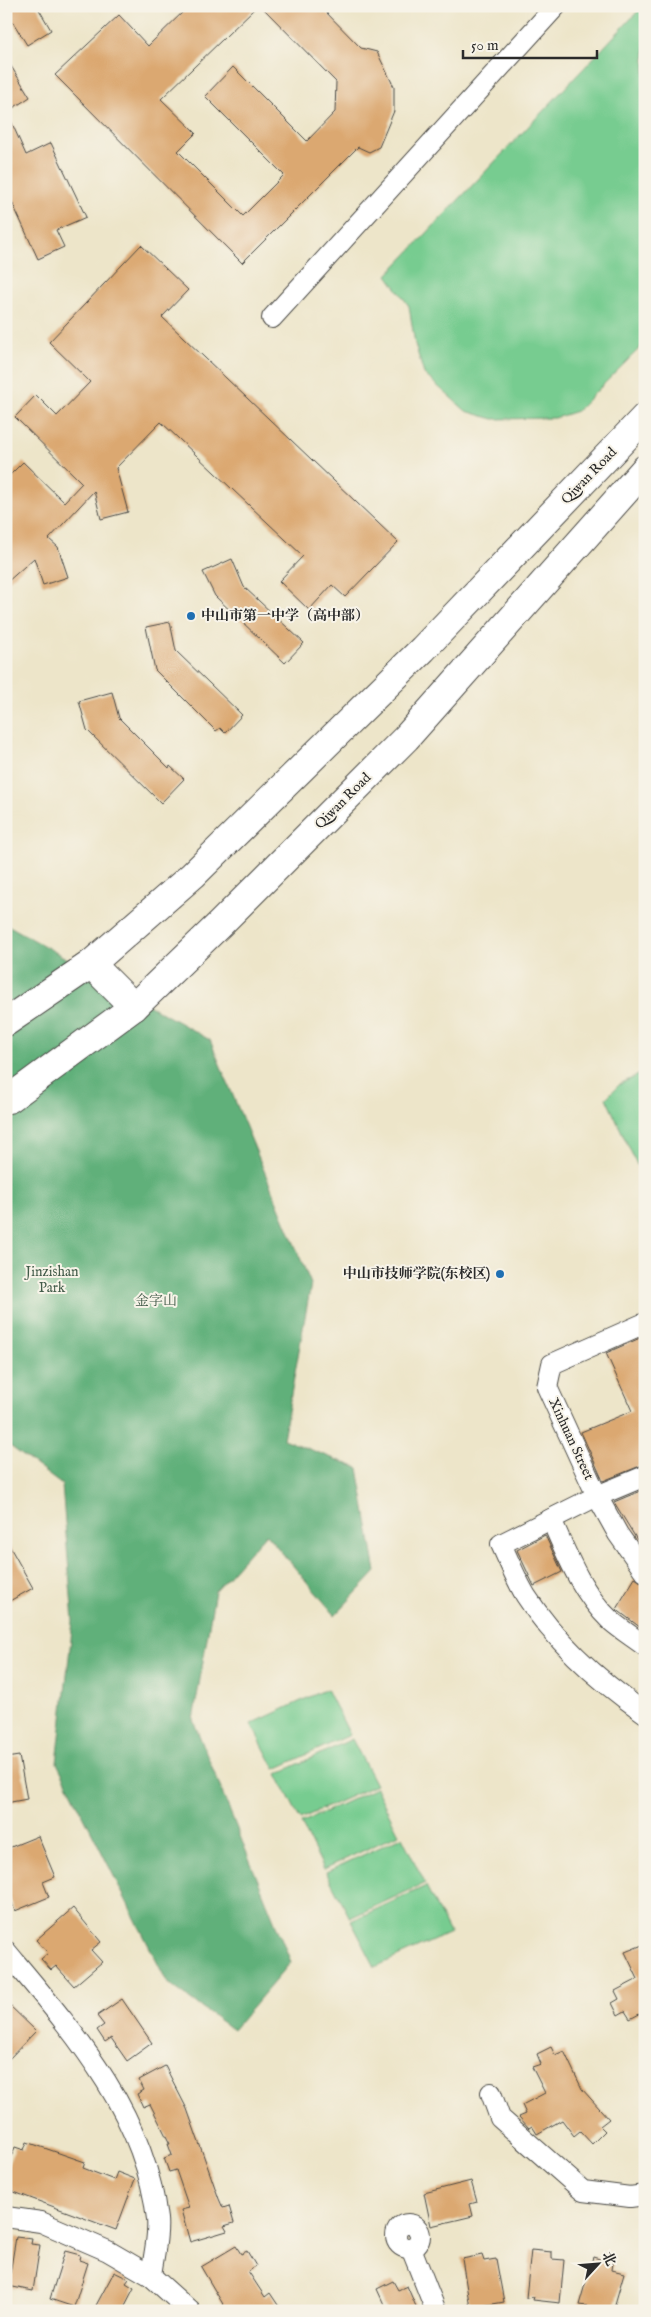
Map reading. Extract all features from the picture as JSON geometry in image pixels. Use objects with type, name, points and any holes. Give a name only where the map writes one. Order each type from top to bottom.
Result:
[{"type":"main road","name":"Qiwan Road","points":[[6,1022],[91,964],[193,875],[423,649],[645,417]]},
{"type":"main road","name":"Qiwan Road","points":[[9,1099],[134,1008],[222,923],[406,738],[645,469]]},
{"type":"main road","points":[[91,964],[134,1008]]},
{"type":"street","points":[[272,318],[556,6]]},
{"type":"street","name":"Xinhuan Street","points":[[645,1323],[552,1364],[547,1387],[597,1496],[618,1534],[645,1572]]},
{"type":"street","points":[[645,1476],[597,1496],[501,1544],[525,1595],[567,1649],[607,1687],[645,1713]]},
{"type":"street","points":[[551,1519],[576,1574],[591,1598],[611,1620],[645,1646]]},
{"type":"street","points":[[6,1951],[76,2035],[114,2092],[144,2158],[157,2220],[151,2276]]},
{"type":"street","points":[[491,2093],[500,2118],[583,2191],[630,2197],[645,2195]]},
{"type":"street","points":[[6,2206],[32,2222]]},
{"type":"street","points":[[6,2217],[41,2222],[108,2251],[151,2276],[190,2311]]},
{"type":"street","points":[[411,2248],[436,2311]]},
{"type":"green space","points":[[645,6],[645,343],[577,411],[555,418],[493,419],[466,411],[424,374],[415,344],[409,306],[387,275]]},
{"type":"green space","name":"金字山","points":[[6,924],[210,1040],[311,1284],[283,1439],[358,1468],[376,1572],[335,1615],[266,1534],[215,1591],[193,1720],[291,1962],[233,2030],[167,1982],[57,1763],[73,1621],[62,1485],[6,1443]]},
{"type":"green space","points":[[645,1072],[645,1182],[606,1098],[620,1084]]},
{"type":"green space","points":[[327,1689],[350,1735],[275,1769],[251,1724]]},
{"type":"green space","points":[[352,1739],[376,1785],[300,1819],[277,1774]]},
{"type":"green space","points":[[376,1788],[399,1834],[324,1869],[301,1823]]},
{"type":"green space","points":[[402,1837],[425,1883],[350,1918],[326,1872]]},
{"type":"green space","points":[[426,1886],[450,1933],[375,1967],[351,1921]]},
{"type":"building","points":[[6,6],[37,6],[51,30],[27,45],[6,11]]},
{"type":"building","points":[[189,6],[257,6],[161,99],[196,133],[178,151],[243,216],[284,175],[205,96],[233,67],[307,141],[335,112],[336,82],[261,6],[320,6],[361,48],[377,52],[394,87],[394,111],[379,147],[369,152],[358,147],[242,263],[55,75],[119,15],[148,46]]},
{"type":"building","points":[[6,58],[30,97],[7,112],[26,155],[51,143],[86,217],[56,230],[64,247],[38,259],[6,189]]},
{"type":"building","points":[[141,245],[188,290],[162,317],[398,542],[345,597],[332,585],[309,610],[279,581],[303,556],[161,422],[116,468],[128,512],[101,519],[94,491],[49,539],[58,547],[68,577],[43,585],[34,558],[6,583],[6,479],[23,462],[64,502],[82,483],[15,417],[36,395],[57,416],[90,382],[49,342]]},
{"type":"building","points":[[232,559],[244,587],[304,643],[285,663],[215,596],[203,572]]},
{"type":"building","points":[[170,622],[176,651],[242,715],[225,733],[220,728],[216,731],[155,670],[146,627]]},
{"type":"building","points":[[112,692],[119,718],[169,768],[170,766],[184,779],[161,803],[87,730],[79,701]]},
{"type":"building","points":[[640,1338],[645,1347],[645,1464],[603,1481],[581,1432],[632,1411],[606,1353]]},
{"type":"building","points":[[645,1489],[645,1540],[639,1543],[614,1502]]},
{"type":"building","points":[[545,1535],[562,1572],[534,1586],[517,1550]]},
{"type":"building","points":[[6,1540],[33,1588],[6,1603]]},
{"type":"building","points":[[635,1578],[645,1584],[645,1631],[616,1609]]},
{"type":"building","points":[[19,1756],[27,1799],[6,1803],[6,1758]]},
{"type":"building","points":[[38,1836],[55,1877],[43,1882],[49,1897],[15,1911],[6,1889],[6,1849]]},
{"type":"building","points":[[73,1908],[101,1942],[91,1950],[102,1962],[74,1986],[56,1966],[51,1970],[41,1959],[48,1953],[36,1940]]},
{"type":"building","points":[[645,1944],[645,2011],[630,2019],[625,2011],[618,2015],[612,2003],[619,1999],[615,1991],[638,1979],[625,1952]]},
{"type":"building","points":[[122,1999],[152,2043],[127,2061],[111,2038],[105,2042],[97,2030],[104,2025],[97,2016]]},
{"type":"building","points":[[6,2002],[36,2031],[6,2062]]},
{"type":"building","points":[[551,2047],[555,2055],[564,2051],[582,2089],[609,2119],[600,2126],[605,2131],[592,2144],[580,2131],[574,2136],[562,2120],[537,2134],[532,2126],[529,2128],[519,2117],[526,2114],[522,2105],[545,2093],[532,2067],[541,2064],[537,2054]]},
{"type":"building","points":[[165,2066],[187,2109],[219,2199],[223,2208],[229,2206],[234,2223],[224,2226],[227,2231],[190,2242],[181,2210],[189,2208],[176,2170],[169,2172],[164,2158],[172,2155],[168,2144],[170,2144],[150,2104],[143,2107],[137,2094],[144,2090],[139,2080]]},
{"type":"building","points":[[27,2142],[85,2162],[83,2168],[114,2180],[117,2172],[135,2179],[116,2230],[6,2189],[6,2170],[15,2147],[24,2150]]},
{"type":"building","points":[[471,2181],[477,2202],[470,2204],[473,2216],[431,2226],[424,2193]]},
{"type":"building","points":[[16,2237],[32,2239],[31,2244],[40,2245],[33,2291],[8,2286]]},
{"type":"building","points":[[236,2246],[241,2254],[247,2251],[256,2266],[248,2271],[265,2297],[270,2293],[282,2311],[227,2311],[201,2267]]},
{"type":"building","points":[[531,2250],[552,2252],[552,2259],[564,2260],[560,2303],[533,2300],[534,2297],[526,2298]]},
{"type":"building","points":[[65,2251],[80,2255],[79,2260],[88,2263],[74,2307],[50,2299]]},
{"type":"building","points":[[482,2255],[484,2261],[496,2259],[504,2302],[470,2308],[462,2259]]},
{"type":"building","points":[[593,2257],[613,2263],[612,2270],[624,2273],[613,2311],[585,2311],[587,2306],[579,2305]]},
{"type":"building","points":[[114,2272],[129,2279],[126,2283],[134,2288],[122,2311],[93,2311]]},
{"type":"building","points":[[393,2281],[398,2290],[407,2286],[418,2311],[387,2311],[377,2289]]},
{"type":"place","name":"中山市第一中学（高中部）","points":[[191,616]]},
{"type":"place","name":"中山市技师学院(东校区)","points":[[500,1274]]},
{"type":"park label","name":"Jinzishan Park","points":[[52,1280]]}]
